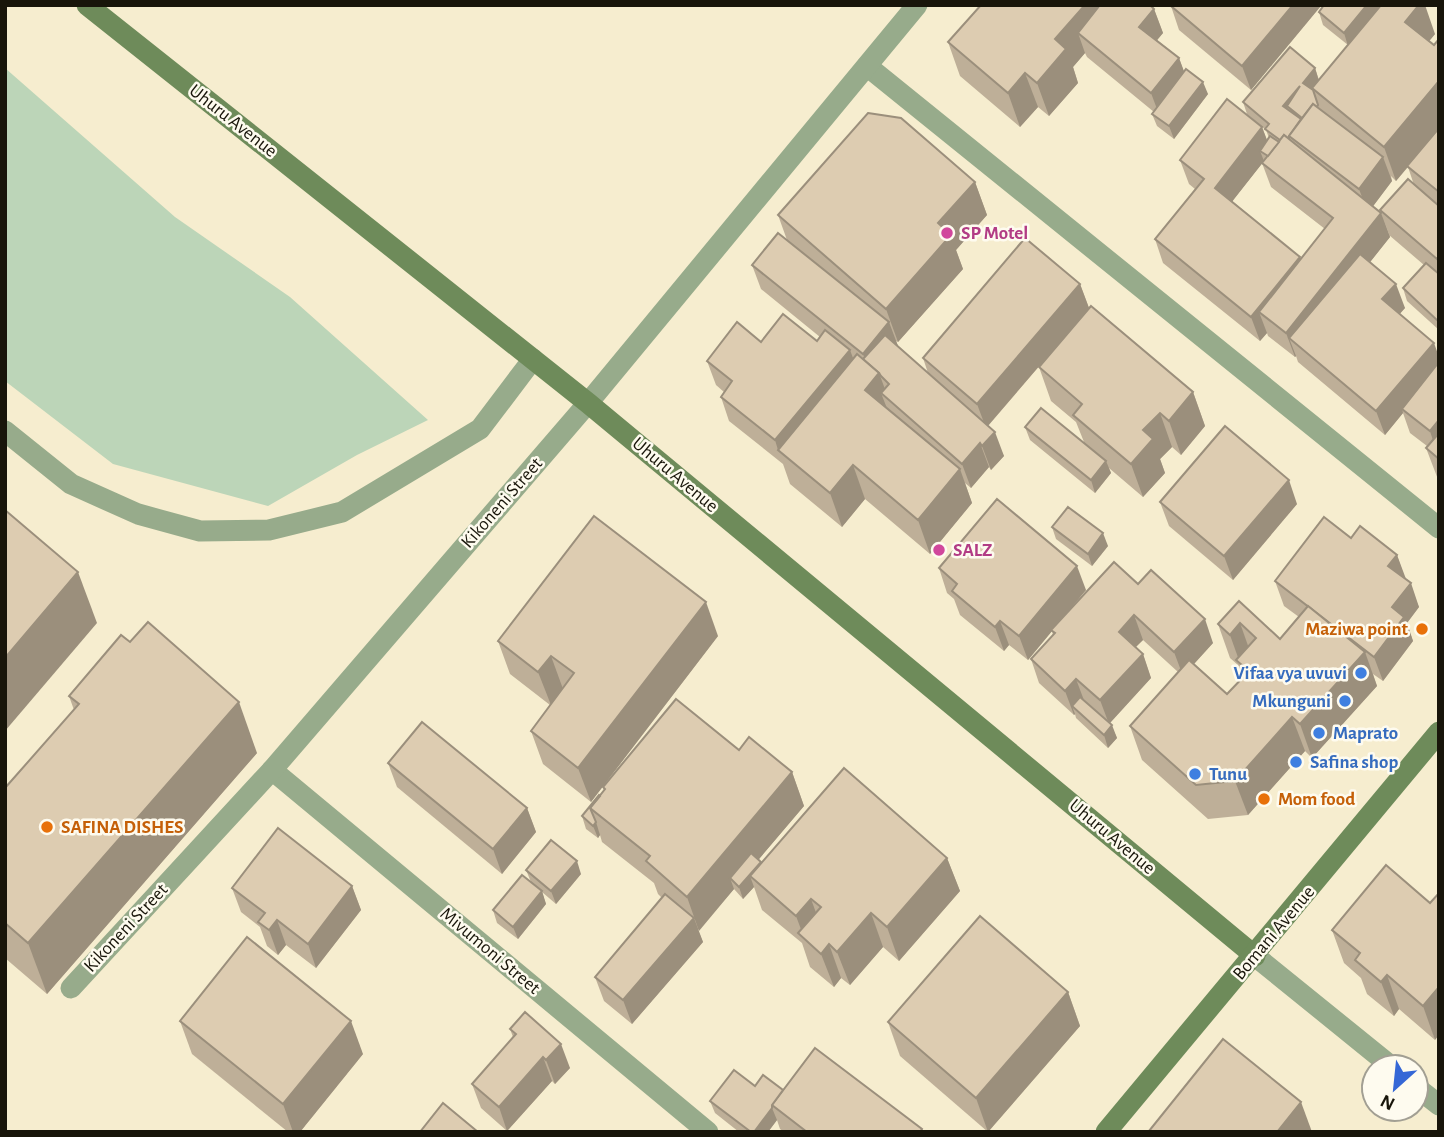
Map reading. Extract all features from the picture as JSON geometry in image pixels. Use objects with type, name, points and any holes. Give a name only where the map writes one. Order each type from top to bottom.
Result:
[{"type":"street","name":"Uhuru Avenue","points":[[87,5],[588,403],[1255,956]]},
{"type":"street","name":"Kikoneni Street","points":[[71,988],[272,770],[588,403],[917,5]]},
{"type":"street","points":[[867,66],[1439,528]]},
{"type":"street","points":[[5,431],[71,484],[138,514],[201,531],[269,530],[342,512],[480,429],[533,359]]},
{"type":"street","name":"Bomani Avenue","points":[[1106,1132],[1439,732]]},
{"type":"street","name":"Mivumoni Street","points":[[272,770],[708,1132]]},
{"type":"street","points":[[1255,956],[1375,1053]]},
{"type":"green space","points":[[5,68],[175,217],[290,297],[428,420],[357,455],[268,506],[113,464],[5,381]]},
{"type":"building","points":[[981,5],[1085,5],[1055,39],[1066,49],[1037,83],[1025,73],[1008,93],[948,42]]},
{"type":"building","points":[[1100,5],[1150,5],[1154,9],[1139,27],[1179,58],[1151,93],[1078,33]]},
{"type":"building","points":[[1171,5],[1293,5],[1242,66]]},
{"type":"building","points":[[1324,5],[1367,5],[1344,33],[1319,12]]},
{"type":"building","points":[[1381,5],[1419,5],[1405,22],[1434,45],[1439,39],[1439,81],[1384,147],[1312,88]]},
{"type":"building","points":[[1290,47],[1315,68],[1303,83],[1313,90],[1318,105],[1317,107],[1313,104],[1302,118],[1287,106],[1300,86],[1283,106],[1301,119],[1289,139],[1284,135],[1280,140],[1265,129],[1269,124],[1243,102]]},
{"type":"building","points":[[1186,69],[1203,82],[1169,126],[1152,114]]},
{"type":"building","points":[[1227,99],[1262,127],[1215,188],[1300,257],[1251,317],[1155,239],[1204,179],[1180,160]]},
{"type":"building","points":[[1313,104],[1383,157],[1359,189],[1289,136]]},
{"type":"building","points":[[868,113],[901,118],[975,182],[938,223],[951,235],[886,309],[778,215]]},
{"type":"building","points":[[1439,128],[1439,192],[1407,166]]},
{"type":"building","points":[[1284,135],[1381,213],[1286,333],[1259,312],[1333,218],[1262,163]]},
{"type":"building","points":[[1270,136],[1279,142],[1268,156],[1260,151]]},
{"type":"building","points":[[1408,179],[1439,206],[1437,259],[1380,210]]},
{"type":"building","points":[[778,233],[889,322],[863,354],[752,265]]},
{"type":"building","points":[[1025,238],[1080,284],[977,404],[923,358]]},
{"type":"building","points":[[1360,254],[1396,284],[1382,299],[1434,343],[1376,411],[1289,338]]},
{"type":"building","points":[[1426,263],[1439,274],[1439,322],[1403,288]]},
{"type":"building","points":[[1091,306],[1193,392],[1169,421],[1160,413],[1143,430],[1153,439],[1131,464],[1073,415],[1082,404],[1039,367]]},
{"type":"building","points":[[783,314],[817,341],[825,330],[850,350],[775,440],[721,397],[732,381],[707,361],[737,322],[761,342]]},
{"type":"building","points":[[885,335],[995,432],[982,446],[980,443],[962,464],[881,393],[889,384],[863,359]]},
{"type":"building","points":[[857,354],[879,373],[865,390],[960,469],[918,520],[853,465],[830,493],[778,450]]},
{"type":"building","points":[[1439,362],[1439,420],[1430,431],[1402,409]]},
{"type":"building","points":[[1041,408],[1106,461],[1091,480],[1025,427]]},
{"type":"building","points":[[1225,426],[1289,480],[1224,556],[1160,502]]},
{"type":"building","points":[[1439,433],[1439,459],[1426,448]]},
{"type":"building","points":[[997,499],[1077,566],[1019,636],[1000,621],[995,627],[952,591],[957,584],[939,568]]},
{"type":"building","points":[[1068,507],[1103,533],[1088,554],[1052,527]]},
{"type":"building","points":[[5,510],[78,572],[5,658]]},
{"type":"building","points":[[594,516],[706,602],[578,768],[531,731],[574,673],[551,656],[538,672],[498,641]]},
{"type":"building","points":[[1324,517],[1351,538],[1360,526],[1397,555],[1388,566],[1411,583],[1392,607],[1404,617],[1374,657],[1275,581]]},
{"type":"building","points":[[1114,562],[1138,584],[1151,570],[1205,619],[1174,652],[1134,615],[1119,632],[1143,654],[1100,700],[1076,679],[1065,691],[1031,659],[1055,633],[1051,630]]},
{"type":"building","points":[[1239,601],[1280,639],[1308,606],[1365,652],[1300,724],[1292,717],[1235,781],[1196,785],[1130,726],[1189,660],[1227,694],[1249,671],[1236,660],[1256,638],[1240,623],[1230,635],[1218,624]]},
{"type":"building","points":[[148,622],[239,702],[28,943],[5,923],[5,788],[79,704],[69,696],[121,635],[130,642]]},
{"type":"building","points":[[1080,697],[1112,725],[1104,735],[1072,706]]},
{"type":"building","points":[[676,699],[739,750],[749,737],[792,772],[687,897],[646,861],[650,856],[590,808],[605,789],[603,787]]},
{"type":"building","points":[[422,722],[527,808],[493,849],[388,763]]},
{"type":"building","points":[[844,768],[947,858],[887,927],[871,913],[837,952],[829,944],[821,954],[798,933],[821,907],[811,899],[796,916],[750,876]]},
{"type":"building","points":[[599,795],[590,808],[596,822],[593,826],[582,816]]},
{"type":"building","points":[[278,828],[352,886],[308,944],[277,920],[269,930],[258,922],[265,913],[232,888]]},
{"type":"building","points":[[551,840],[577,861],[551,891],[526,870]]},
{"type":"building","points":[[751,853],[761,862],[739,887],[730,878]]},
{"type":"building","points":[[1386,865],[1430,903],[1439,893],[1439,987],[1423,1006],[1387,975],[1381,982],[1355,960],[1360,953],[1332,930]]},
{"type":"building","points":[[522,875],[542,891],[513,927],[493,910]]},
{"type":"building","points":[[665,894],[694,918],[623,1000],[595,977]]},
{"type":"building","points":[[980,916],[1068,992],[976,1098],[888,1022]]},
{"type":"building","points":[[247,937],[351,1021],[283,1104],[180,1021]]},
{"type":"building","points":[[525,1012],[561,1044],[546,1060],[543,1057],[499,1107],[472,1084],[516,1034],[510,1029]]},
{"type":"building","points":[[1223,1039],[1301,1102],[1277,1132],[1150,1132],[1149,1131]]},
{"type":"building","points":[[815,1048],[922,1129],[920,1132],[807,1132],[772,1105]]},
{"type":"building","points":[[734,1070],[755,1086],[763,1075],[783,1090],[754,1132],[710,1101]]},
{"type":"building","points":[[443,1103],[478,1132],[420,1132]]},
{"type":"place","name":"SP Motel","points":[[947,233]]},
{"type":"place","name":"SALZ","points":[[939,550]]},
{"type":"place","name":"Maziwa point","points":[[1422,629]]},
{"type":"place","name":"Vifaa vya uvuvi","points":[[1361,673]]},
{"type":"place","name":"Mkunguni","points":[[1345,701]]},
{"type":"place","name":"Maprato","points":[[1319,733]]},
{"type":"place","name":"Safina shop","points":[[1296,762]]},
{"type":"place","name":"Tunu","points":[[1195,774]]},
{"type":"place","name":"Mom food","points":[[1264,799]]},
{"type":"place","name":"SAFINA DISHES","points":[[47,827]]}]
